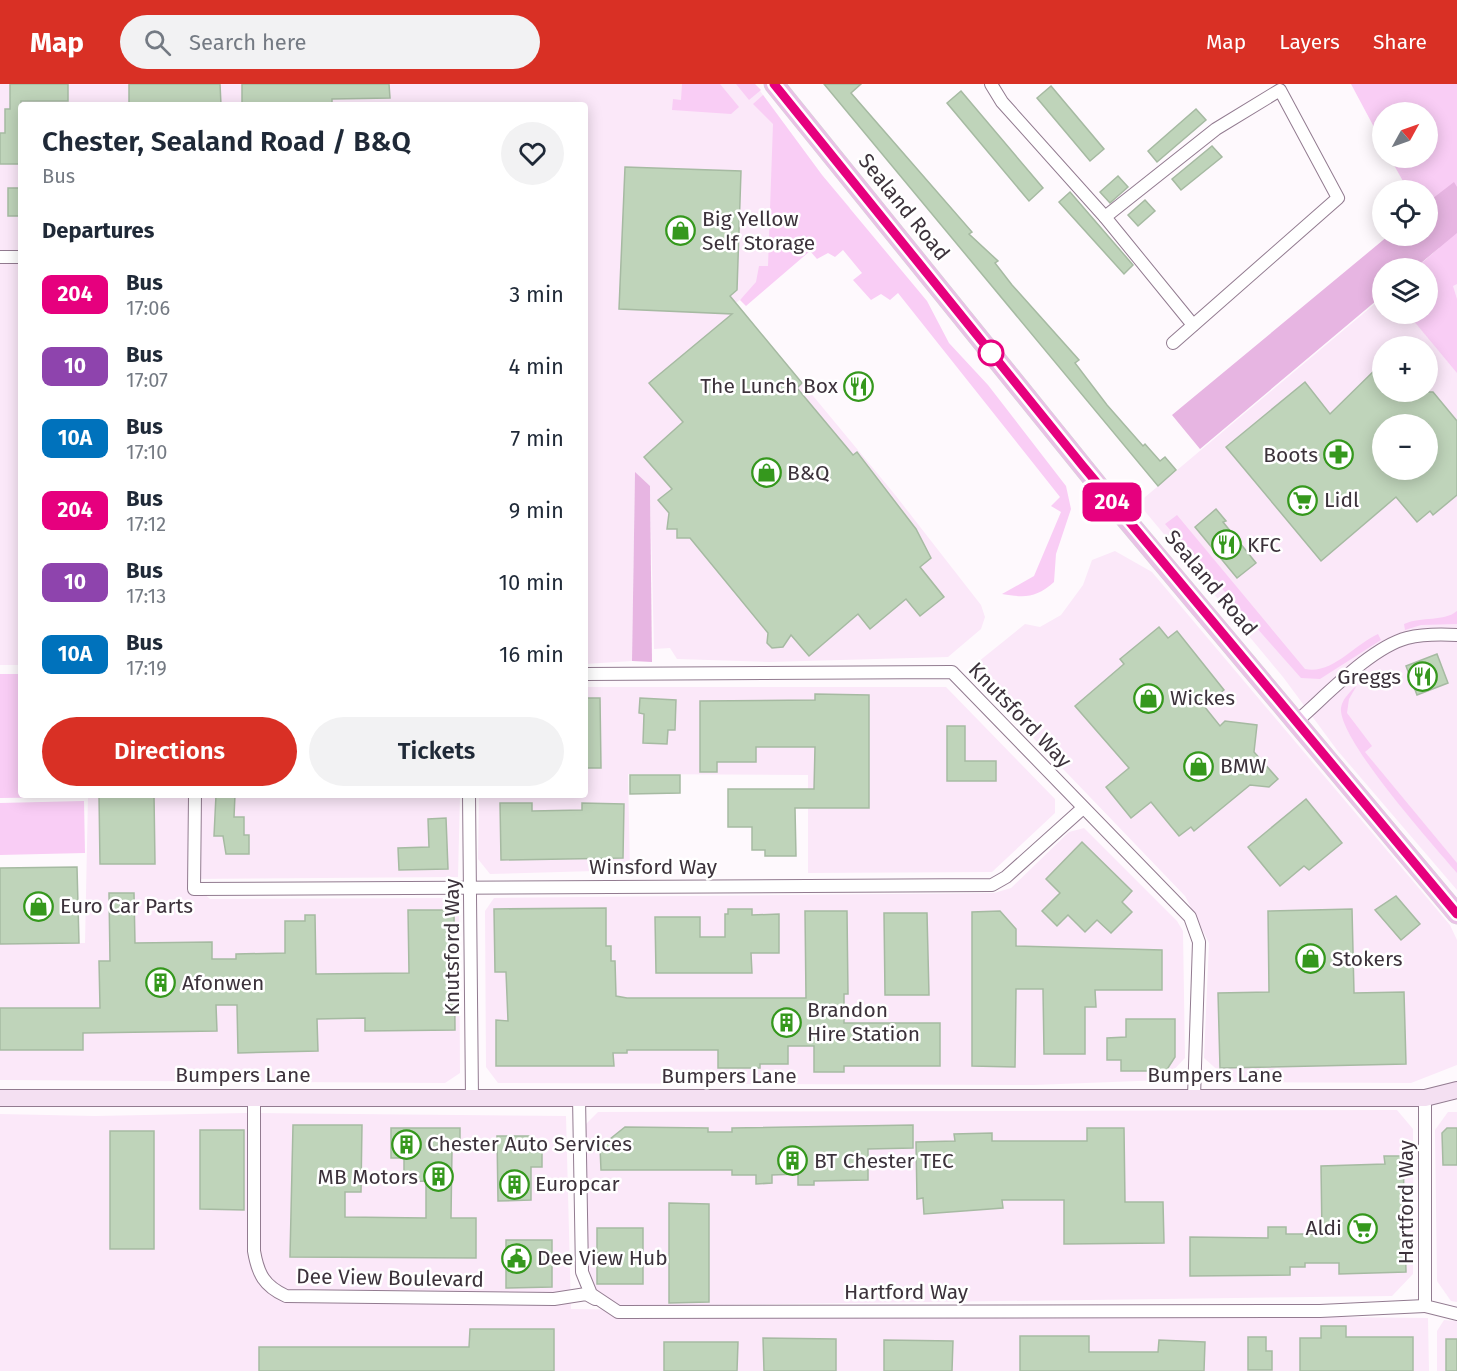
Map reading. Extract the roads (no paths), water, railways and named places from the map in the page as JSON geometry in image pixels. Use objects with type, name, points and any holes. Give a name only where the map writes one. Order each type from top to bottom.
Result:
[{"type":"main road","name":"Sealand Road","points":[[774,84],[1048,423],[1457,914]]},
{"type":"street","points":[[991,84],[1002,102],[1105,218],[1193,325]]},
{"type":"street","points":[[1105,218],[1216,129],[1280,90],[1338,198],[1173,343]]},
{"type":"street","points":[[0,257],[18,257]]},
{"type":"street","points":[[1297,721],[1374,655],[1405,639],[1438,634],[1457,635]]},
{"type":"street","name":"Knutsford Way","points":[[588,674],[952,672],[1190,917],[1199,942],[1194,1097]]},
{"type":"street","name":"Winsford Way","points":[[195,798],[194,889],[992,885],[1006,877],[1083,808]]},
{"type":"street","name":"Knutsford Way","points":[[469,798],[472,887],[472,1098]]},
{"type":"street","name":"Bumpers Lane","points":[[0,1098],[579,1097],[894,1100],[1445,1095]]},
{"type":"street","name":"Hartford Way","points":[[1425,1306],[1445,1095]]},
{"type":"street","points":[[579,1097],[582,1272],[586,1287],[597,1300]]},
{"type":"street","name":"Dee View Boulevard","points":[[254,1098],[254,1251],[258,1273],[270,1289],[286,1296],[554,1299],[586,1294],[597,1300]]},
{"type":"street","name":"Hartford Way","points":[[597,1300],[618,1312],[657,1313],[1320,1311],[1425,1306],[1457,1314]]},
{"type":"place","name":"Big Yellow Self Storage","points":[[681,231]]},
{"type":"place","name":"The Lunch Box","points":[[859,386]]},
{"type":"place","name":"Boots","points":[[1339,455]]},
{"type":"place","name":"B&Q","points":[[766,473]]},
{"type":"place","name":"Lidl","points":[[1303,500]]},
{"type":"place","name":"KFC","points":[[1226,545]]},
{"type":"place","name":"Greggs","points":[[1422,677]]},
{"type":"place","name":"Wickes","points":[[1149,698]]},
{"type":"place","name":"BMW","points":[[1199,766]]},
{"type":"place","name":"Euro Car Parts","points":[[39,906]]},
{"type":"place","name":"Stokers","points":[[1311,959]]},
{"type":"place","name":"Afonwen","points":[[161,983]]},
{"type":"place","name":"Brandon Hire Station","points":[[786,1022]]},
{"type":"place","name":"Chester Auto Services","points":[[406,1144]]},
{"type":"place","name":"BT Chester TEC","points":[[793,1161]]},
{"type":"place","name":"MB Motors","points":[[439,1177]]},
{"type":"place","name":"Europcar","points":[[514,1184]]},
{"type":"place","name":"Aldi","points":[[1363,1228]]},
{"type":"place","name":"Dee View Hub","points":[[516,1258]]}]
